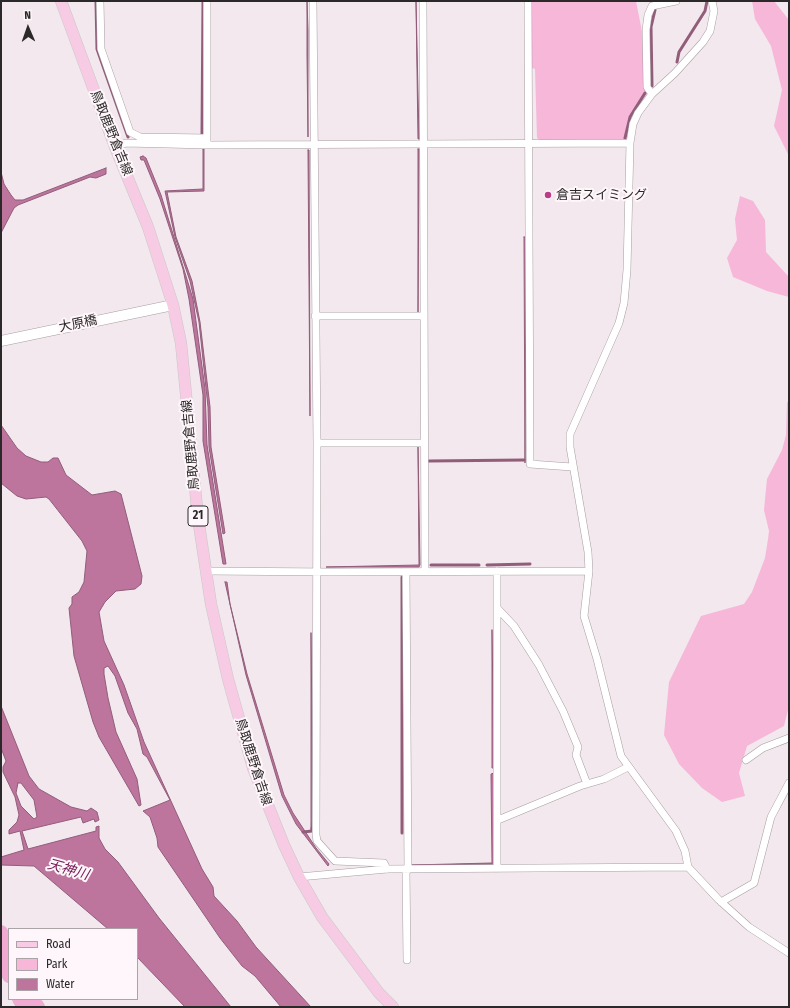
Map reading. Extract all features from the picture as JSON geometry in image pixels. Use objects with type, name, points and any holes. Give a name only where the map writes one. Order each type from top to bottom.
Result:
[{"type":"highway","points":[[1,932],[8,948]]},
{"type":"highway","points":[[1,956],[8,974]]},
{"type":"main road","name":"鳥取鹿野倉吉線","points":[[61,1],[115,146],[148,227],[173,305],[182,343],[198,518],[211,604],[228,679],[253,768],[270,814],[299,877],[322,917],[379,993],[393,1007]]},
{"type":"street","points":[[100,1],[101,49],[130,132],[140,137],[207,141],[314,144],[530,142],[630,143]]},
{"type":"street","points":[[206,1],[207,141]]},
{"type":"street","points":[[313,1],[317,443],[316,572],[318,841],[335,861],[384,863],[387,869]]},
{"type":"street","points":[[423,1],[424,571]]},
{"type":"street","points":[[528,1],[530,142],[530,464],[572,467]]},
{"type":"street","points":[[652,94],[647,87],[646,30],[651,3],[676,1]]},
{"type":"street","points":[[712,1],[714,11],[710,31],[703,42],[675,73],[652,94],[638,113],[630,143],[627,270],[624,303],[619,323],[570,434],[572,467],[587,545],[589,571],[584,616],[597,659],[621,756],[676,831],[685,851],[688,867],[749,927],[789,953]]},
{"type":"street","points":[[115,146],[126,143],[207,141]]},
{"type":"street","name":"大原橋","points":[[1,341],[173,305]]},
{"type":"street","points":[[315,316],[424,316]]},
{"type":"street","points":[[317,443],[424,443]]},
{"type":"street","points":[[497,570],[497,869]]},
{"type":"street","points":[[206,571],[589,571]]},
{"type":"street","points":[[406,572],[407,960]]},
{"type":"street","points":[[498,609],[514,626],[539,664],[563,711],[578,747],[576,755],[587,784]]},
{"type":"street","points":[[746,760],[763,748],[789,738]]},
{"type":"street","points":[[498,820],[587,784],[604,779],[628,767]]},
{"type":"street","points":[[722,902],[754,883],[770,817],[789,783]]},
{"type":"street","points":[[299,877],[387,869],[688,867]]},
{"type":"green space","points":[[530,1],[636,1],[644,42],[644,88],[647,94],[635,111],[627,140],[540,140],[537,138],[535,69],[532,68]]},
{"type":"green space","points":[[752,1],[774,1],[789,20],[789,156],[774,126],[782,90],[771,46],[755,19]]},
{"type":"green space","points":[[740,196],[753,201],[765,220],[766,252],[789,277],[789,297],[767,291],[733,277],[727,258],[737,240],[735,219]]},
{"type":"green space","points":[[789,399],[789,706],[784,726],[747,746],[739,773],[745,796],[722,802],[702,788],[679,764],[664,735],[669,682],[701,616],[744,604],[752,592],[765,558],[768,539],[769,531],[764,510],[767,479],[782,450],[786,435],[787,403]]},
{"type":"water","points":[[307,1],[308,31],[308,137],[307,56]]},
{"type":"water","points":[[416,1],[419,139],[418,139]]},
{"type":"water","points":[[203,149],[204,191],[167,192],[176,237],[192,281],[200,322],[210,407],[211,447],[225,533],[223,534],[209,447],[208,407],[199,322],[190,281],[175,237],[165,191],[203,189]]},
{"type":"water","points":[[418,149],[419,149],[418,313]]},
{"type":"water","points":[[308,150],[309,150],[310,416]]},
{"type":"water","points":[[143,156],[146,158],[161,195],[193,299],[205,389],[207,445],[226,564],[223,564],[203,441],[203,395],[189,299],[183,269],[160,199],[144,160],[141,160],[140,157]]},
{"type":"water","points":[[106,168],[106,174],[96,178],[90,177],[18,205],[14,208],[1,233],[1,172],[4,184],[11,195],[15,200],[23,200]]},
{"type":"water","points":[[524,237],[526,237],[525,463]]},
{"type":"water","points":[[1,425],[17,448],[26,456],[41,462],[48,462],[53,458],[58,458],[66,475],[92,495],[115,491],[121,494],[142,576],[141,584],[135,589],[116,591],[105,602],[99,612],[104,641],[124,685],[144,742],[202,869],[213,887],[214,896],[237,921],[256,947],[311,1007],[281,1007],[255,976],[242,966],[220,938],[158,847],[157,838],[150,817],[143,811],[170,800],[147,757],[143,754],[137,729],[128,713],[115,676],[108,666],[104,668],[104,674],[116,732],[137,779],[141,805],[139,806],[99,737],[93,722],[74,656],[69,608],[72,604],[72,597],[79,592],[84,582],[87,551],[82,541],[49,499],[46,497],[26,499],[17,496],[1,483]]},
{"type":"water","points":[[418,446],[420,565],[419,567],[326,567],[419,565]]},
{"type":"water","points":[[225,582],[227,582],[230,604],[247,674],[284,795],[293,813],[316,848],[329,864],[328,866],[296,824],[282,796],[246,675]]},
{"type":"water","points":[[492,630],[494,768],[492,768]]},
{"type":"water","points":[[311,633],[313,817],[311,832]]},
{"type":"water","name":"天神川","points":[[1,706],[29,776],[39,789],[71,807],[87,811],[91,808],[97,812],[99,820],[95,822],[94,819],[83,823],[81,817],[22,831],[28,849],[96,831],[96,827],[99,826],[99,838],[105,849],[118,862],[159,918],[231,1007],[185,1007],[138,958],[138,928],[107,928],[34,866],[1,865],[1,857],[24,850],[20,831],[9,834],[9,830],[17,822],[19,815],[15,797],[3,772],[3,767],[6,761],[1,748]],"holes":[[[18,783],[21,783],[34,800],[37,817],[34,819],[21,806],[16,793]]]},
{"type":"water","points":[[494,773],[494,864],[412,865],[492,863],[491,774]]},
{"type":"waterway","points":[[96,1],[97,49],[128,137]]},
{"type":"waterway","points":[[202,134],[203,1]]},
{"type":"waterway","points":[[677,62],[679,52],[705,11],[707,1]]},
{"type":"waterway","points":[[652,86],[651,27],[655,10]]},
{"type":"waterway","points":[[625,138],[630,117],[645,93]]},
{"type":"waterway","points":[[429,461],[524,460]]},
{"type":"waterway","points":[[487,565],[530,564]]},
{"type":"waterway","points":[[431,565],[479,565]]},
{"type":"waterway","points":[[402,577],[402,833]]},
{"type":"waterway","points":[[303,832],[312,831],[312,828]]},
{"type":"place","name":"倉吉スイミング","points":[[548,195]]}]
